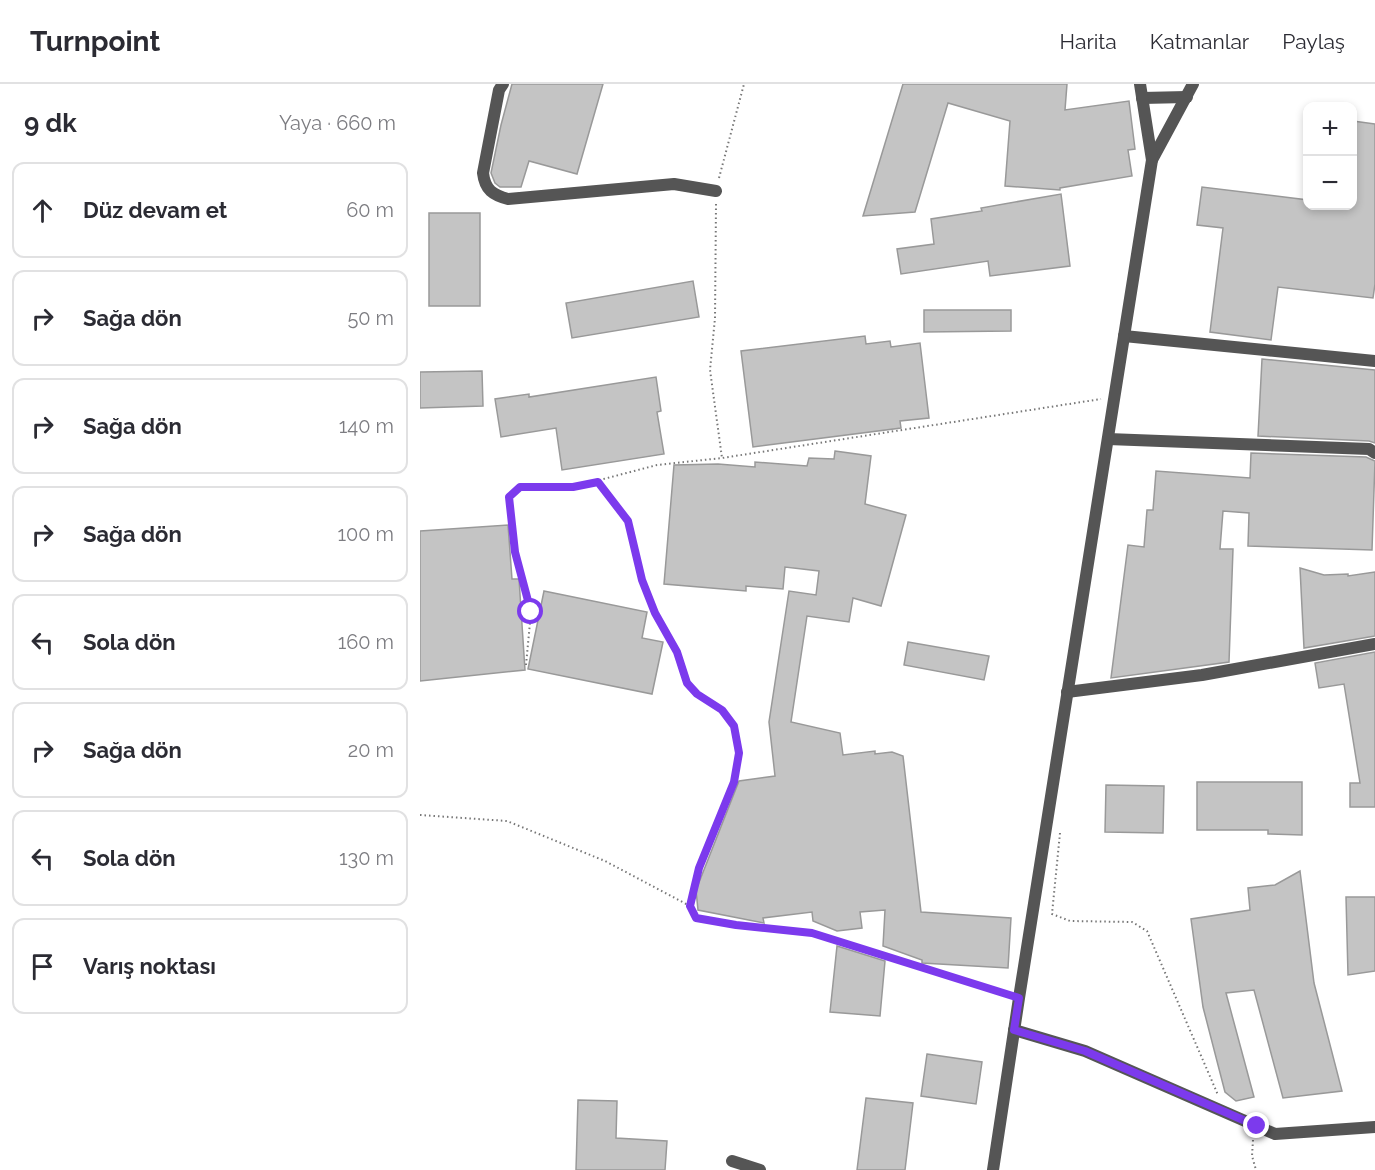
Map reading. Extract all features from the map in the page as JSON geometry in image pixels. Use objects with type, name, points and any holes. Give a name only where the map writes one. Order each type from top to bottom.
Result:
[{"type":"street","points":[[503,84],[499,90],[494,110],[483,173],[484,185],[495,195],[508,199],[674,184],[716,191]]},
{"type":"street","points":[[993,1170],[1152,160],[1140,84]]},
{"type":"street","points":[[1152,160],[1192,84]]},
{"type":"street","points":[[1142,98],[1186,97]]},
{"type":"street","points":[[1124,336],[1375,361]]},
{"type":"street","points":[[1108,439],[1369,449],[1375,453]]},
{"type":"street","points":[[1067,692],[1202,675],[1375,644]]},
{"type":"street","points":[[1014,1030],[1085,1051],[1275,1134],[1375,1127]]},
{"type":"street","points":[[732,1161],[760,1170]]},
{"type":"path","points":[[722,458],[710,370],[715,318],[716,191],[744,84]]},
{"type":"path","points":[[526,665],[531,612],[515,552],[509,497],[520,487],[573,487],[657,465],[722,458],[1114,397]]},
{"type":"path","points":[[598,482],[628,521],[642,580],[655,613],[677,652],[687,683],[697,694],[722,710],[734,726],[739,753],[734,782],[699,868],[690,906]]},
{"type":"path","points":[[420,815],[507,821],[605,861],[690,906],[696,918],[736,925],[812,933],[1019,998]]},
{"type":"path","points":[[1060,825],[1052,914],[1070,921],[1132,922],[1147,932],[1226,1112]]},
{"type":"path","points":[[1254,1125],[1252,1156],[1256,1170]]},
{"type":"building","points":[[512,84],[603,84],[577,174],[529,161],[521,187],[500,187],[495,183],[491,173]]},
{"type":"building","points":[[903,84],[1067,84],[1065,110],[1129,101],[1135,149],[1128,150],[1132,176],[1060,188],[1060,190],[1005,186],[1010,121],[948,103],[915,212],[863,216]]},
{"type":"building","points":[[1357,122],[1375,124],[1375,284],[1373,298],[1278,287],[1271,340],[1210,332],[1223,228],[1197,225],[1202,187],[1303,199],[1303,210],[1357,210]]},
{"type":"building","points":[[1061,194],[1070,266],[990,276],[988,261],[901,274],[897,249],[934,244],[931,219]]},
{"type":"building","points":[[429,213],[480,213],[480,306],[429,306]]},
{"type":"building","points":[[693,281],[699,317],[572,338],[566,303]]},
{"type":"building","points":[[924,310],[1011,310],[1011,331],[924,332]]},
{"type":"building","points":[[865,336],[866,344],[890,341],[891,347],[920,343],[929,418],[900,421],[901,428],[753,447],[741,351]]},
{"type":"building","points":[[1262,359],[1375,370],[1375,443],[1258,436]]},
{"type":"building","points":[[482,371],[483,406],[420,408],[420,372]]},
{"type":"building","points":[[656,377],[661,411],[657,412],[664,454],[562,470],[556,428],[501,437],[495,399],[529,394],[529,397]]},
{"type":"building","points":[[835,451],[871,456],[865,504],[906,515],[881,606],[853,598],[849,622],[807,616],[791,722],[840,733],[843,755],[875,751],[875,754],[892,752],[903,756],[921,912],[1011,918],[1008,968],[922,963],[922,960],[883,946],[885,910],[860,912],[862,928],[837,931],[813,921],[812,912],[763,918],[764,923],[698,910],[696,890],[739,781],[775,776],[769,722],[789,591],[816,595],[819,571],[785,567],[783,589],[746,586],[746,591],[664,584],[674,465],[718,464],[755,467],[755,462],[807,466],[809,458],[834,459]]},
{"type":"building","points":[[1251,453],[1366,457],[1375,461],[1372,550],[1248,546],[1249,513],[1223,511],[1220,549],[1233,549],[1229,662],[1111,678],[1128,545],[1144,547],[1147,510],[1153,510],[1156,471],[1250,478]]},
{"type":"building","points":[[508,525],[512,579],[519,579],[525,670],[420,681],[420,531]]},
{"type":"building","points":[[1300,568],[1324,575],[1348,574],[1348,576],[1375,572],[1375,636],[1304,648]]},
{"type":"building","points":[[544,591],[647,612],[642,638],[663,642],[652,694],[528,669]]},
{"type":"building","points":[[908,642],[989,656],[984,680],[904,665]]},
{"type":"building","points":[[1375,652],[1375,807],[1350,807],[1350,783],[1360,783],[1344,684],[1319,688],[1315,663]]},
{"type":"building","points":[[1197,782],[1302,782],[1302,835],[1268,834],[1268,830],[1197,830]]},
{"type":"building","points":[[1106,785],[1164,786],[1163,833],[1105,832]]},
{"type":"building","points":[[1300,871],[1314,983],[1342,1091],[1283,1098],[1254,990],[1226,993],[1254,1097],[1236,1101],[1225,1092],[1203,1007],[1191,919],[1250,910],[1248,888],[1275,885]]},
{"type":"building","points":[[1346,897],[1375,897],[1375,971],[1348,975]]},
{"type":"building","points":[[837,946],[885,961],[880,1016],[830,1012]]},
{"type":"building","points":[[927,1054],[982,1062],[976,1104],[921,1096]]},
{"type":"building","points":[[866,1098],[913,1103],[905,1170],[857,1170]]},
{"type":"building","points":[[578,1100],[617,1101],[616,1138],[667,1141],[665,1170],[576,1170]]},
{"type":"route","points":[[531,612],[515,552],[509,497],[520,487],[573,487],[598,482],[628,521],[642,580],[655,613],[677,652],[687,683],[697,694],[722,710],[734,726],[739,753],[734,782],[699,868],[690,906],[696,918],[736,925],[812,933],[1019,998],[1014,1030],[1085,1051],[1257,1126]]}]
